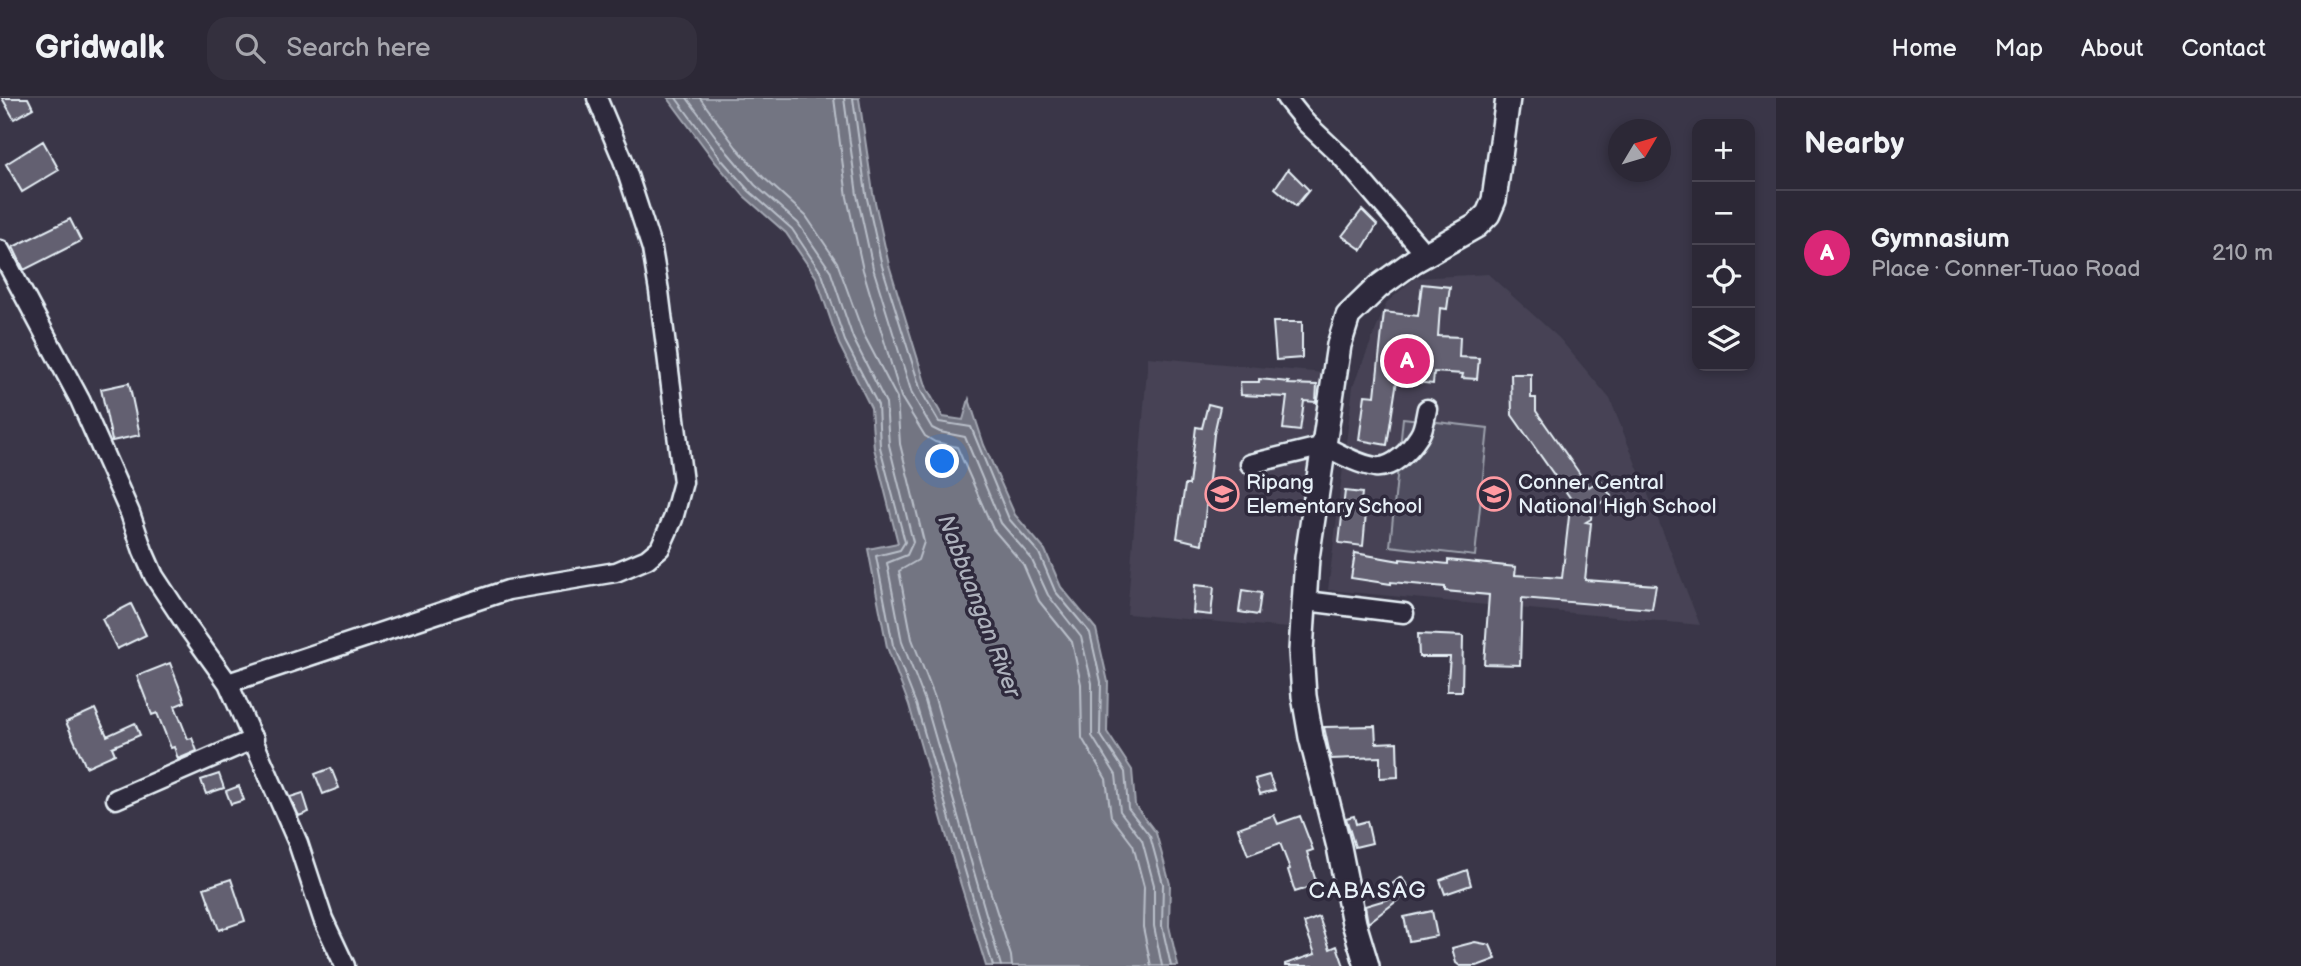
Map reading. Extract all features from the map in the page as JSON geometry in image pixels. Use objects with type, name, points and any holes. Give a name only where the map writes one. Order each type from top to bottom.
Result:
[{"type":"main road","points":[[1367,966],[1353,923],[1339,847],[1308,724],[1301,651],[1307,558],[1339,345],[1348,316],[1378,287],[1414,261],[1476,226],[1488,214],[1496,189],[1508,98]]},
{"type":"street","points":[[228,683],[508,590],[616,572],[648,559],[660,548],[673,519],[683,482],[659,291],[652,250],[623,160],[597,98]]},
{"type":"street","points":[[1286,98],[1306,123],[1342,156],[1426,255]]},
{"type":"street","points":[[0,250],[80,400],[131,513],[154,576],[228,683],[298,843],[323,919],[345,966]]},
{"type":"street","points":[[1250,464],[1324,446],[1351,460],[1377,467],[1387,466],[1403,455],[1420,435],[1427,410]]},
{"type":"street","points":[[1306,601],[1404,613]]},
{"type":"street","points":[[116,799],[254,739]]},
{"type":"shaded area","name":"Conner Central National High School","points":[[1488,274],[1559,338],[1610,399],[1700,625],[1328,590],[1353,386],[1387,302],[1415,278]]},
{"type":"shaded area","name":"Ripang Elementary School","points":[[1148,357],[1324,373],[1289,628],[1127,614]]},
{"type":"shaded area","points":[[1403,418],[1488,428],[1475,556],[1390,546]]},
{"type":"water","name":"Nabbuangan River","points":[[668,98],[859,98],[873,193],[889,265],[927,389],[943,417],[963,420],[969,399],[984,445],[1015,515],[1045,550],[1061,587],[1096,629],[1108,682],[1107,732],[1132,770],[1135,805],[1156,833],[1170,884],[1169,926],[1178,966],[986,966],[909,705],[887,647],[868,549],[898,543],[874,448],[871,408],[839,344],[816,277],[786,233],[744,196]]},
{"type":"building","points":[[2,98],[28,98],[33,108],[14,119]]},
{"type":"building","points":[[43,141],[59,170],[22,192],[6,164]]},
{"type":"building","points":[[1288,169],[1309,190],[1296,206],[1275,188]]},
{"type":"building","points":[[1362,210],[1377,225],[1362,250],[1342,236]]},
{"type":"building","points":[[70,219],[81,241],[24,270],[13,247]]},
{"type":"building","points":[[1422,284],[1450,287],[1447,309],[1440,308],[1438,336],[1460,337],[1459,357],[1479,358],[1477,379],[1462,378],[1463,374],[1434,372],[1433,384],[1397,380],[1387,445],[1359,440],[1365,395],[1375,396],[1384,312],[1418,316]]},
{"type":"building","points":[[1273,322],[1302,322],[1302,358],[1276,360]]},
{"type":"building","points":[[1511,374],[1531,374],[1531,398],[1536,398],[1536,411],[1589,487],[1600,480],[1611,496],[1592,509],[1591,519],[1586,522],[1591,523],[1585,580],[1656,585],[1652,609],[1522,598],[1520,665],[1484,664],[1489,595],[1445,591],[1445,587],[1391,584],[1351,578],[1355,553],[1400,561],[1448,564],[1448,560],[1516,567],[1515,575],[1562,578],[1571,499],[1512,415]]},
{"type":"building","points":[[1259,379],[1317,385],[1316,402],[1304,401],[1300,431],[1283,429],[1287,397],[1241,395],[1240,382],[1259,382]]},
{"type":"building","points":[[129,383],[140,435],[112,441],[101,389]]},
{"type":"building","points":[[1208,404],[1220,407],[1214,434],[1202,544],[1177,538],[1185,485],[1189,485],[1196,427],[1202,428]]},
{"type":"building","points":[[1345,491],[1362,493],[1361,501],[1367,502],[1363,546],[1339,543]]},
{"type":"building","points":[[1195,585],[1214,587],[1211,615],[1193,613]]},
{"type":"building","points":[[1242,590],[1261,593],[1258,615],[1239,612]]},
{"type":"building","points":[[131,604],[146,635],[117,649],[102,619]]},
{"type":"building","points":[[1418,634],[1463,636],[1462,691],[1447,691],[1450,657],[1419,657]]},
{"type":"building","points":[[170,663],[185,702],[175,706],[188,739],[192,738],[197,751],[178,759],[157,713],[152,715],[137,676]]},
{"type":"building","points":[[95,709],[107,736],[135,723],[140,735],[112,747],[115,754],[86,767],[66,722]]},
{"type":"building","points":[[1375,726],[1376,743],[1397,742],[1398,777],[1380,778],[1380,757],[1331,759],[1324,727]]},
{"type":"building","points":[[331,768],[339,788],[323,794],[315,774]]},
{"type":"building","points":[[219,774],[224,788],[206,794],[201,780]]},
{"type":"building","points":[[1269,775],[1275,790],[1260,794],[1255,779]]},
{"type":"building","points":[[239,786],[244,800],[231,804],[226,791]]},
{"type":"building","points":[[303,793],[309,812],[299,816],[290,797]]},
{"type":"building","points":[[1274,815],[1278,824],[1300,816],[1313,850],[1307,852],[1317,885],[1295,892],[1280,843],[1248,855],[1238,828]]},
{"type":"building","points":[[1354,816],[1356,824],[1367,821],[1372,843],[1355,847],[1346,818]]},
{"type":"building","points":[[1467,870],[1471,885],[1445,894],[1440,880]]},
{"type":"building","points":[[1401,877],[1411,890],[1368,923],[1365,906],[1399,896],[1391,885]]},
{"type":"building","points":[[231,879],[245,921],[219,930],[204,888]]},
{"type":"building","points":[[1432,911],[1437,936],[1409,941],[1404,917]]},
{"type":"building","points":[[1319,917],[1330,949],[1337,946],[1344,966],[1285,966],[1315,954],[1304,923]]},
{"type":"building","points":[[1475,942],[1490,945],[1496,959],[1477,966],[1460,966],[1456,963],[1452,948]]},
{"type":"place","name":"Gymnasium","points":[[1407,361]]},
{"type":"place","name":"Ripang Elementary School","points":[[1222,494]]},
{"type":"place","name":"Conner Central National High School","points":[[1494,494]]},
{"type":"district","name":"CABASAG","points":[[1368,891]]}]
